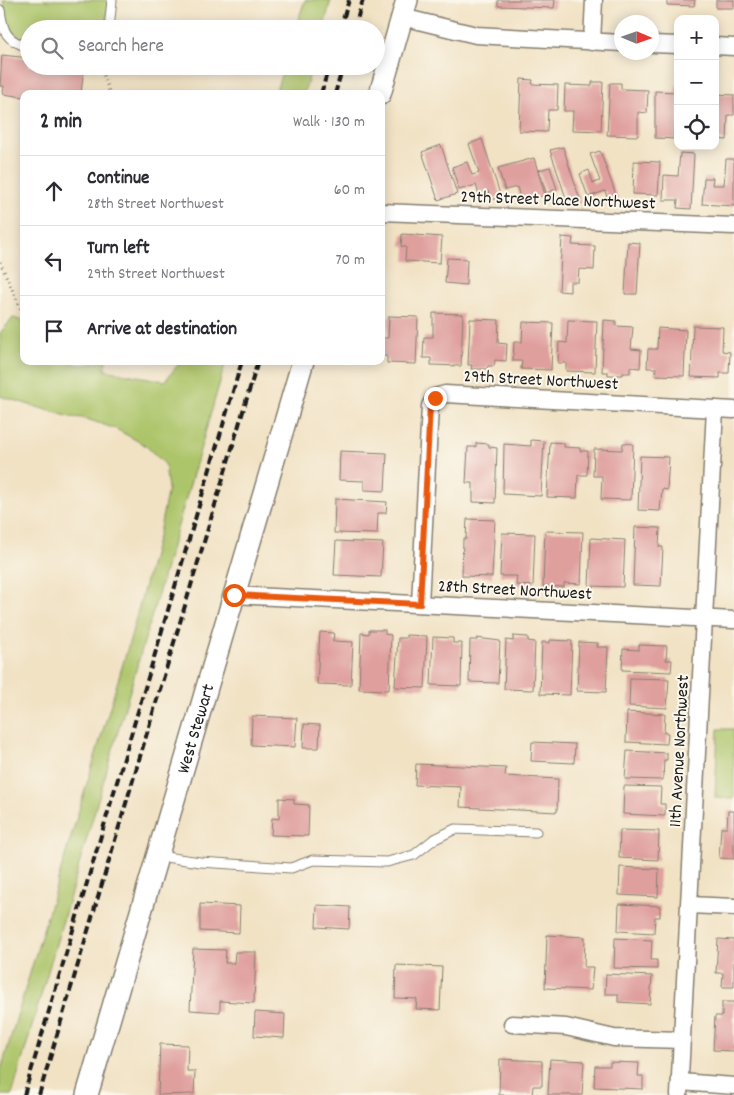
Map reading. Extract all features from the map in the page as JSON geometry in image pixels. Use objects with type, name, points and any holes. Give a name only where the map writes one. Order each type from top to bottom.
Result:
[{"type":"street","points":[[592,42],[594,0]]},
{"type":"street","points":[[381,90],[404,9],[476,35],[614,43]]},
{"type":"street","points":[[659,44],[674,45]]},
{"type":"street","points":[[719,46],[734,47]]},
{"type":"street","name":"29th Street Place Northwest","points":[[385,212],[734,226]]},
{"type":"street","name":"West Stewart","points":[[87,1095],[302,365]]},
{"type":"street","name":"29th Street Northwest","points":[[420,604],[430,406],[435,398],[445,394],[734,410]]},
{"type":"street","name":"11th Avenue Northwest","points":[[679,1088],[715,408]]},
{"type":"street","name":"28th Street Northwest","points":[[234,595],[734,620]]},
{"type":"street","points":[[689,905],[734,908]]},
{"type":"street","points":[[512,1024],[566,1027],[614,1038],[682,1040]]},
{"type":"street","points":[[679,1088],[734,1086]]},
{"type":"lane","points":[[110,20],[112,0]]},
{"type":"lane","points":[[0,10],[4,30],[8,38],[20,44]]},
{"type":"lane","points":[[157,856],[200,862],[291,868],[313,860],[387,862],[414,855],[433,840],[455,829],[536,832]]},
{"type":"path","points":[[103,75],[109,90]]},
{"type":"path","points":[[0,262],[20,307]]},
{"type":"green space","points":[[3,0],[109,0],[106,20],[20,20],[20,37],[14,34],[8,22]]},
{"type":"green space","points":[[305,0],[331,0],[325,20],[298,20]]},
{"type":"green space","points":[[281,75],[309,75],[305,90],[276,90]]},
{"type":"green space","points":[[13,318],[20,320],[20,365],[106,365],[105,370],[165,381],[178,365],[225,365],[12,1095],[0,1095],[0,1073],[128,647],[159,533],[168,489],[165,464],[145,445],[116,429],[84,418],[70,417],[0,396],[0,333]]},
{"type":"green space","points":[[718,729],[734,729],[734,799],[715,798]]},
{"type":"building","points":[[498,0],[555,0],[554,8],[498,6]]},
{"type":"building","points":[[667,0],[695,0],[694,6],[667,5]]},
{"type":"building","points":[[716,0],[734,0],[734,8],[716,8]]},
{"type":"building","points":[[2,55],[20,57],[20,75],[83,75],[81,90],[20,90],[20,96],[3,94],[4,86],[0,86]]},
{"type":"building","points":[[521,79],[533,80],[532,84],[558,85],[557,110],[548,110],[547,132],[519,131]]},
{"type":"building","points":[[592,82],[603,82],[601,131],[572,130],[573,111],[564,111],[565,85],[592,86]]},
{"type":"building","points":[[610,83],[621,83],[621,89],[648,90],[647,113],[638,112],[638,136],[607,135]]},
{"type":"building","points":[[655,91],[674,92],[674,139],[655,138]]},
{"type":"building","points":[[719,94],[734,95],[734,115],[728,115],[727,140],[719,139]]},
{"type":"building","points":[[482,139],[501,197],[491,200],[488,191],[479,194],[476,185],[459,190],[452,167],[467,162],[472,175],[479,173],[469,144]]},
{"type":"building","points":[[441,145],[457,194],[438,200],[422,152]]},
{"type":"building","points":[[563,147],[581,203],[569,207],[550,150]]},
{"type":"building","points":[[600,151],[618,200],[609,203],[605,191],[588,197],[580,174],[589,170],[593,183],[600,181],[590,154]]},
{"type":"building","points":[[680,153],[694,154],[691,209],[677,208],[678,200],[663,200],[664,175],[678,176]]},
{"type":"building","points":[[534,158],[545,195],[521,202],[517,187],[505,190],[498,168]]},
{"type":"building","points":[[726,159],[734,159],[734,206],[702,204],[704,178],[713,178],[712,185],[724,185]]},
{"type":"building","points":[[634,161],[660,162],[658,195],[633,194]]},
{"type":"building","points":[[550,167],[557,189],[546,193],[539,170]]},
{"type":"building","points":[[402,234],[442,237],[440,263],[405,261],[406,247],[401,246]]},
{"type":"building","points":[[562,237],[573,238],[572,245],[595,246],[594,270],[579,269],[578,282],[570,282],[570,292],[559,291]]},
{"type":"building","points":[[628,242],[640,243],[637,294],[625,294]]},
{"type":"building","points":[[447,258],[467,259],[466,285],[445,283]]},
{"type":"building","points":[[433,313],[463,314],[461,366],[431,365],[431,358],[423,358],[424,337],[433,337]]},
{"type":"building","points":[[389,316],[418,317],[416,364],[387,363],[385,338],[388,338]]},
{"type":"building","points":[[470,319],[499,320],[498,343],[507,344],[506,361],[495,360],[494,366],[488,366],[487,369],[471,369],[472,365],[468,365]]},
{"type":"building","points":[[568,320],[597,321],[595,372],[566,371],[566,363],[558,363],[559,342],[567,343]]},
{"type":"building","points":[[604,320],[616,321],[616,326],[633,327],[631,349],[641,350],[640,368],[630,367],[630,373],[623,373],[623,375],[608,375],[608,372],[602,372]]},
{"type":"building","points":[[523,322],[553,323],[551,370],[521,369],[522,361],[513,361],[514,342],[522,342]]},
{"type":"building","points":[[693,326],[723,327],[722,351],[730,352],[729,373],[720,373],[720,378],[691,377]]},
{"type":"building","points":[[658,328],[686,330],[684,376],[655,375],[656,368],[647,368],[648,349],[657,349]]},
{"type":"building","points":[[531,440],[544,441],[541,496],[503,494],[504,444],[531,446]]},
{"type":"building","points":[[550,442],[564,443],[564,447],[580,448],[580,451],[588,451],[587,475],[578,475],[577,498],[547,497]]},
{"type":"building","points":[[476,443],[489,444],[489,447],[497,448],[495,503],[473,502],[473,483],[466,483],[468,447],[476,447]]},
{"type":"building","points":[[623,443],[633,444],[631,500],[601,499],[602,476],[593,476],[594,449],[622,450]]},
{"type":"building","points":[[340,451],[387,453],[385,491],[364,490],[364,481],[339,480]]},
{"type":"building","points":[[640,456],[669,457],[667,490],[662,489],[660,511],[638,510]]},
{"type":"building","points":[[335,499],[387,502],[386,513],[378,513],[377,534],[334,533]]},
{"type":"building","points":[[467,519],[495,520],[492,577],[462,576],[463,539],[466,539]]},
{"type":"building","points":[[635,527],[660,528],[659,547],[663,547],[661,586],[633,585]]},
{"type":"building","points":[[545,531],[583,532],[581,584],[564,583],[564,587],[543,586]]},
{"type":"building","points":[[502,533],[535,534],[533,586],[516,585],[517,576],[500,576]]},
{"type":"building","points":[[591,538],[625,540],[623,587],[589,586]]},
{"type":"building","points":[[336,541],[383,543],[381,577],[334,575]]},
{"type":"building","points":[[369,630],[385,630],[385,634],[391,635],[389,690],[359,689],[361,633],[369,634]]},
{"type":"building","points":[[320,632],[334,633],[333,641],[353,642],[351,685],[317,684]]},
{"type":"building","points":[[406,635],[427,636],[425,688],[395,687],[398,638],[406,638]]},
{"type":"building","points":[[513,636],[528,637],[528,641],[535,642],[533,690],[504,689],[506,640],[513,641]]},
{"type":"building","points":[[433,637],[453,638],[453,643],[462,643],[461,686],[431,685]]},
{"type":"building","points":[[477,638],[500,641],[498,683],[469,682],[470,640],[477,640]]},
{"type":"building","points":[[550,640],[572,641],[570,695],[540,694],[542,642],[550,643]]},
{"type":"building","points":[[579,642],[598,643],[597,647],[608,647],[606,692],[577,691]]},
{"type":"building","points":[[639,645],[667,646],[666,660],[672,660],[671,672],[622,670],[623,649],[639,650]]},
{"type":"building","points":[[630,678],[669,679],[667,708],[629,706]]},
{"type":"building","points":[[627,712],[665,714],[664,733],[668,733],[667,744],[626,742]]},
{"type":"building","points":[[252,716],[297,718],[295,747],[251,745]]},
{"type":"building","points":[[304,724],[320,725],[319,748],[303,748]]},
{"type":"building","points":[[532,742],[575,744],[574,763],[531,761]]},
{"type":"building","points":[[627,751],[667,753],[667,760],[664,760],[663,780],[625,779]]},
{"type":"building","points":[[416,764],[506,768],[505,776],[558,779],[557,812],[460,807],[461,787],[415,785]]},
{"type":"building","points":[[624,786],[661,787],[660,804],[665,804],[665,816],[623,814]]},
{"type":"building","points":[[279,798],[294,799],[294,804],[309,805],[308,836],[271,835],[272,818],[279,819]]},
{"type":"building","points":[[728,811],[734,811],[734,859],[719,858],[721,828],[727,828]]},
{"type":"building","points":[[620,830],[659,831],[658,860],[619,858]]},
{"type":"building","points":[[620,867],[659,869],[658,897],[619,895]]},
{"type":"building","points":[[200,904],[240,906],[239,933],[200,931]]},
{"type":"building","points":[[619,904],[660,906],[660,917],[655,917],[654,933],[618,931]]},
{"type":"building","points":[[317,905],[350,907],[349,929],[316,927]]},
{"type":"building","points":[[547,935],[585,937],[584,967],[593,967],[591,990],[545,988]]},
{"type":"building","points":[[615,938],[652,940],[651,960],[657,960],[657,969],[614,968]]},
{"type":"building","points":[[718,939],[734,940],[734,987],[722,987],[723,973],[716,973]]},
{"type":"building","points":[[193,949],[226,950],[225,963],[234,963],[235,952],[256,952],[254,1003],[220,1001],[220,1012],[190,1010]]},
{"type":"building","points":[[396,965],[442,967],[440,1010],[416,1009],[417,999],[395,998]]},
{"type":"building","points":[[606,974],[652,976],[650,1004],[618,1002],[618,994],[605,994]]},
{"type":"building","points":[[722,1002],[734,1002],[734,1051],[713,1050],[715,1016],[722,1016]]},
{"type":"building","points":[[255,1012],[285,1014],[284,1038],[254,1036]]},
{"type":"building","points":[[160,1044],[188,1045],[187,1071],[195,1071],[194,1094],[158,1095]]},
{"type":"building","points":[[500,1059],[542,1061],[542,1086],[533,1086],[532,1095],[499,1095]]},
{"type":"building","points":[[550,1059],[584,1061],[582,1095],[548,1095]]},
{"type":"building","points":[[610,1062],[639,1063],[638,1076],[643,1076],[643,1089],[594,1087],[595,1066],[610,1066]]},
{"type":"railway","points":[[343,20],[349,0]]},
{"type":"railway","points":[[357,20],[363,0]]},
{"type":"railway","points":[[322,90],[326,75]]},
{"type":"railway","points":[[336,90],[340,75]]},
{"type":"railway","points":[[24,1095],[241,365]]},
{"type":"railway","points":[[39,1095],[257,365]]},
{"type":"route","points":[[234,595],[420,604],[430,406],[435,398]]}]
